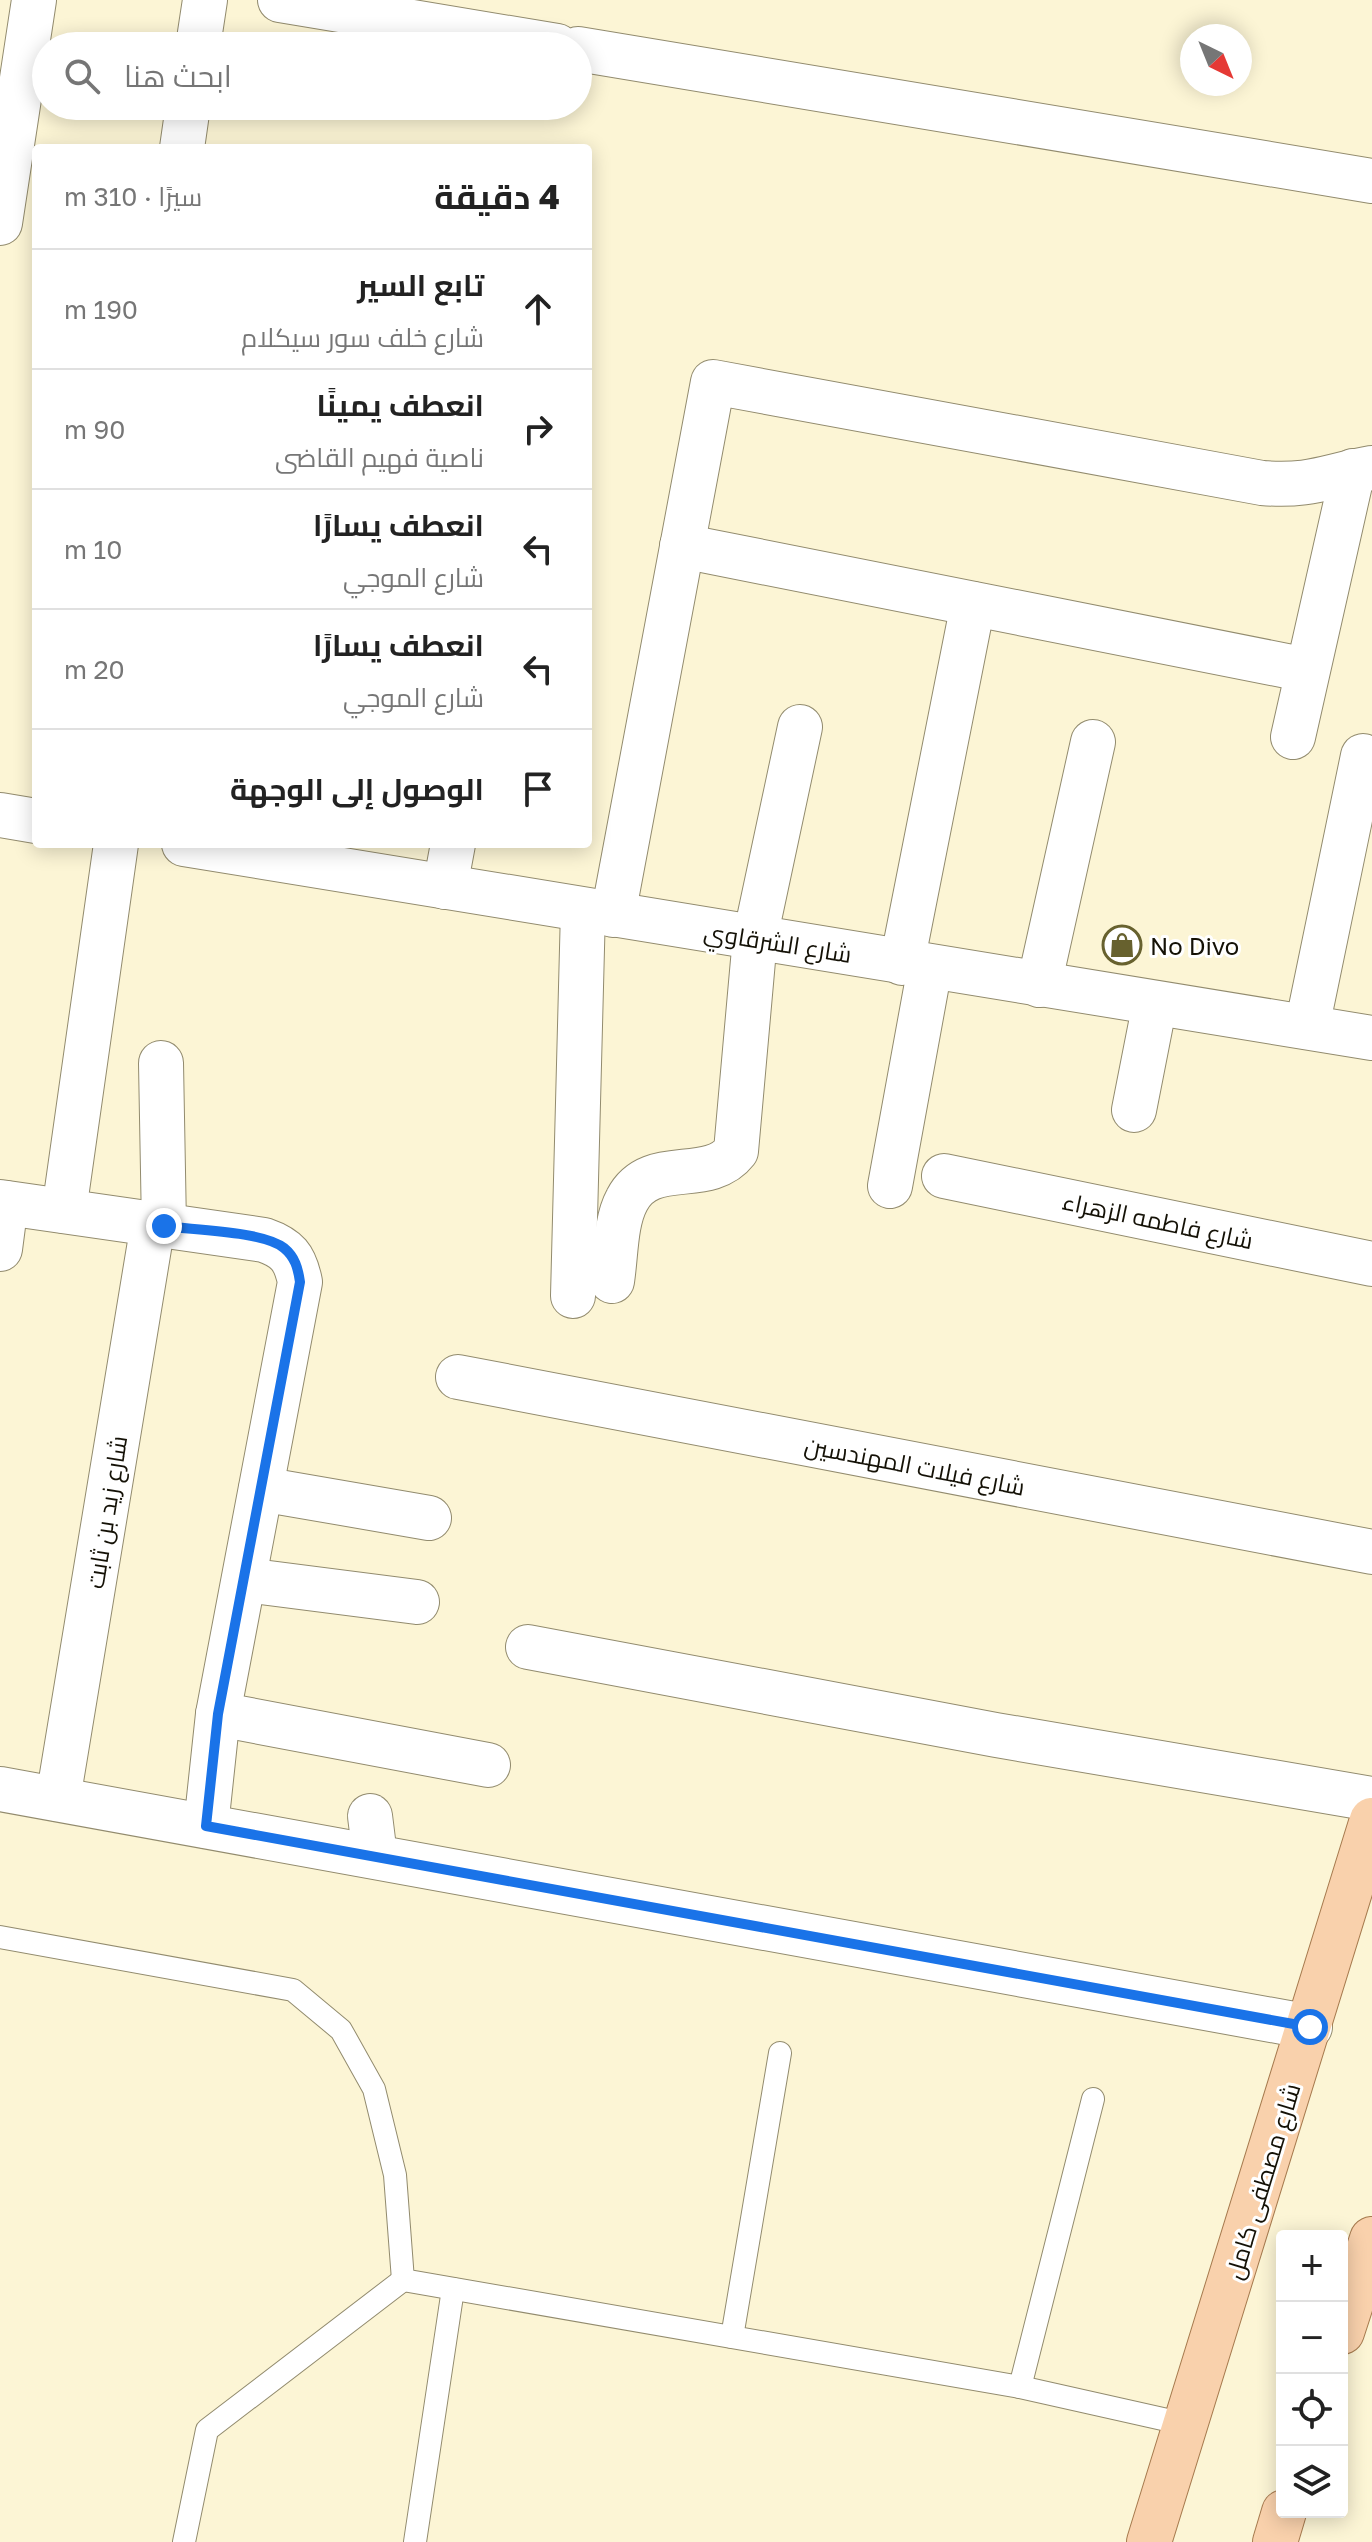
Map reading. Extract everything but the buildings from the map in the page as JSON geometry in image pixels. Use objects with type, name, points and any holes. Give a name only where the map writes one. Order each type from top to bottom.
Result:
[{"type":"main road","name":"شارع مصطفى كامل","points":[[1149,2542],[1372,1820]]},
{"type":"main road","points":[[1348,2313],[1372,2239]]},
{"type":"main road","points":[[1275,2542],[1282,2518]]},
{"type":"street","points":[[0,223],[34,0]]},
{"type":"street","points":[[200,32],[205,0]]},
{"type":"street","points":[[280,0],[473,32]]},
{"type":"street","points":[[592,51],[1372,181]]},
{"type":"street","points":[[183,144],[186,120]]},
{"type":"street","points":[[800,727],[755,938],[736,1151],[721,1165],[652,1175],[636,1188],[625,1203],[592,1288],[598,913],[682,546],[713,382],[1262,483],[1293,486],[1324,482],[1362,469]]},
{"type":"street","points":[[1293,737],[1307,670],[1362,469]]},
{"type":"street","points":[[682,546],[1307,670]]},
{"type":"street","points":[[890,1186],[916,965],[973,604]]},
{"type":"street","points":[[1039,985],[1093,742]]},
{"type":"street","points":[[1307,1027],[1363,756]]},
{"type":"street","points":[[0,815],[32,820]]},
{"type":"street","points":[[64,1211],[115,848]]},
{"type":"street","name":"شارع الشرقاوي","points":[[235,848],[367,859],[445,887],[1372,1038]]},
{"type":"street","points":[[445,887],[452,848]]},
{"type":"street","points":[[1134,1110],[1155,1003]]},
{"type":"street","name":"شارع زيد بن ثابت","points":[[58,1799],[159,1225],[161,1063]]},
{"type":"street","name":"شارع فاطمه الزهراء","points":[[944,1176],[1372,1264]]},
{"type":"street","points":[[0,1249],[3,1203],[264,1240],[283,1247],[296,1262],[300,1282],[218,1714],[206,1826]]},
{"type":"street","name":"شارع فيلات المهندسين","points":[[458,1377],[1372,1552]]},
{"type":"street","points":[[261,1489],[429,1518]]},
{"type":"street","points":[[245,1580],[417,1602]]},
{"type":"street","points":[[528,1647],[996,1735],[1372,1799]]},
{"type":"street","points":[[218,1714],[488,1765]]},
{"type":"street","points":[[0,1789],[206,1826],[373,1836],[1310,2027]]},
{"type":"lane","points":[[0,1937],[293,1990],[341,2030],[374,2089],[395,2175],[403,2280]]},
{"type":"lane","points":[[732,2337],[780,2053]]},
{"type":"lane","points":[[1020,2387],[1093,2099]]},
{"type":"lane","points":[[184,2542],[207,2430],[403,2280],[1020,2387],[1185,2424]]},
{"type":"lane","points":[[415,2542],[453,2289]]},
{"type":"place","name":"No Divo","points":[[1122,945]]},
{"type":"route","points":[[164,1226],[264,1240],[283,1247],[296,1262],[300,1282],[218,1714],[206,1826],[1310,2027]]}]
